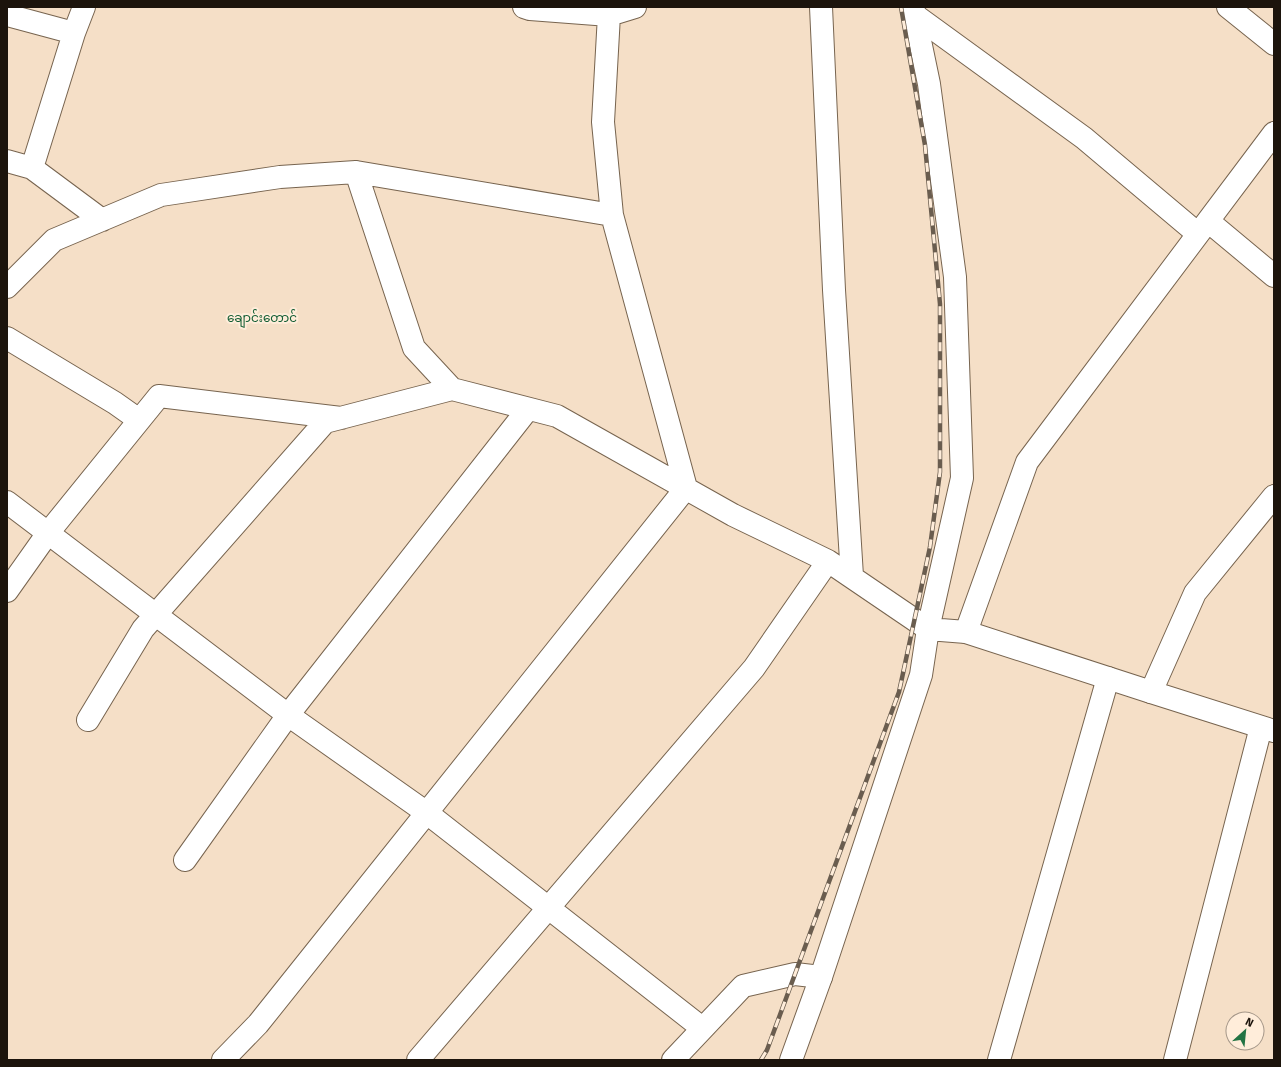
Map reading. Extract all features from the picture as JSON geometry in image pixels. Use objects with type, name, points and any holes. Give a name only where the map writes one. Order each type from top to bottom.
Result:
[{"type":"street","points":[[32,168],[74,33],[84,7]]},
{"type":"street","points":[[524,7],[530,9],[609,15],[635,7]]},
{"type":"street","points":[[821,7],[834,290],[852,576]]},
{"type":"street","points":[[1228,7],[1274,44]]},
{"type":"street","points":[[914,11],[1203,228],[1274,276]]},
{"type":"street","points":[[790,1060],[821,977],[921,675],[928,629],[962,478],[955,277],[929,84],[914,11]]},
{"type":"street","points":[[7,15],[74,33]]},
{"type":"street","points":[[609,15],[604,122],[612,215],[686,488]]},
{"type":"street","points":[[966,632],[1027,462],[1274,133]]},
{"type":"street","points":[[7,161],[32,168],[102,220]]},
{"type":"street","points":[[7,287],[54,240],[161,195],[280,177],[356,172],[612,215]]},
{"type":"street","points":[[356,172],[414,348],[452,389]]},
{"type":"street","points":[[7,338],[115,403],[138,420]]},
{"type":"street","points":[[88,720],[143,629],[325,422],[452,389],[557,416],[733,515],[828,561],[928,629],[966,632],[1267,729],[1175,1060]]},
{"type":"street","points":[[7,591],[48,533],[138,420],[159,396],[341,418]]},
{"type":"street","points":[[185,860],[288,715],[528,409]]},
{"type":"street","points":[[223,1060],[258,1024],[686,488]]},
{"type":"street","points":[[1151,692],[1195,593],[1274,496]]},
{"type":"street","points":[[7,502],[288,715],[427,813],[702,1028]]},
{"type":"street","points":[[418,1060],[754,668],[828,561]]},
{"type":"street","points":[[999,1060],[1108,678]]},
{"type":"street","points":[[673,1060],[702,1028],[744,986],[795,974],[821,977]]},
{"type":"railway","points":[[761,1060],[767,1050],[899,692],[930,547],[940,472],[940,304],[925,145],[901,7]]},
{"type":"district","name":"ချောင်းတောင်","points":[[262,318]]}]
